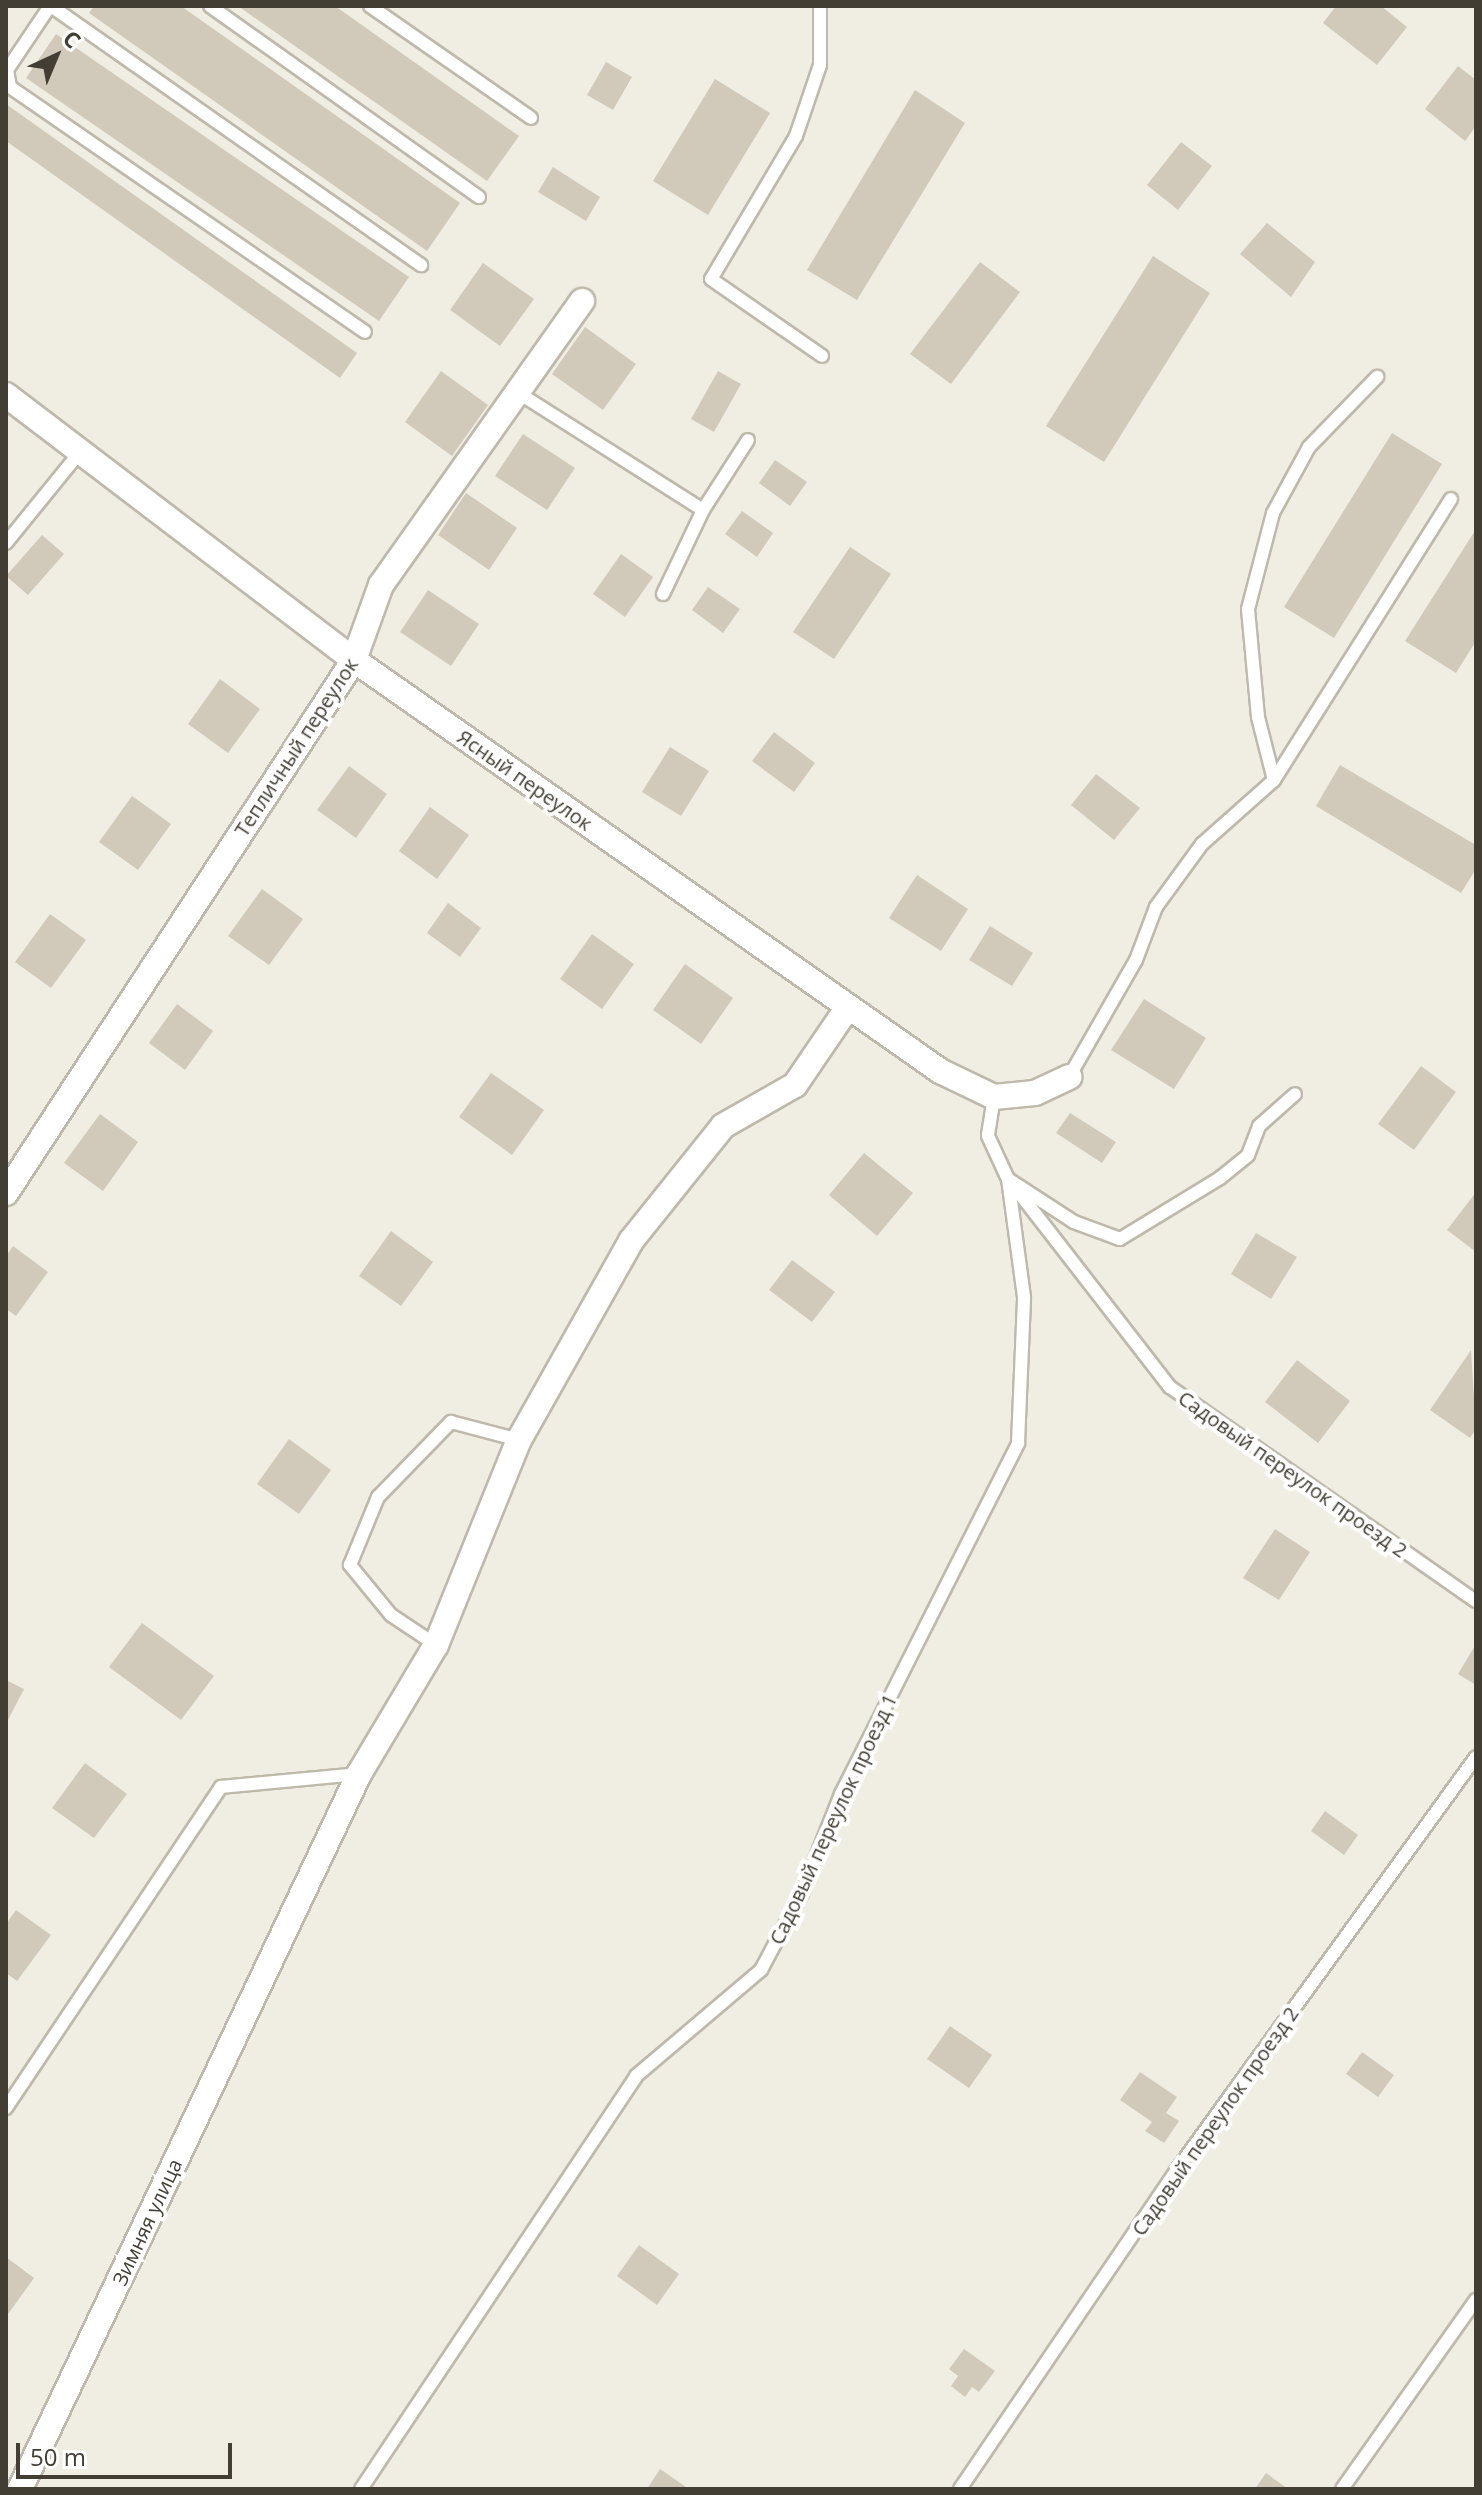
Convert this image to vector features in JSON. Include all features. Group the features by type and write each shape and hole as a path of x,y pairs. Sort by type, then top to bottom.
{"street":[{"name":"Тепличный переулок","path":"6,1193 354,660 381,585 582,301"},
{"name":"Ясный переулок","path":"6,395 354,660 940,1071 994,1097"},
{"name":"Зимняя улица","path":"20,2489 359,1774 436,1645 519,1440 631,1241 723,1126 795,1085 848,1007"},
{"path":"994,1097 1035,1093 1069,1077"}],"lane":[{"path":"365,332 10,87 7,70 51,6 421,265"},
{"path":"210,6 479,197"},
{"path":"370,6 531,118"},
{"path":"820,6 820,65 796,136 711,279 822,356"},
{"path":"1274,780 1258,717 1248,609 1273,513 1309,447 1377,377"},
{"path":"517,392 703,510"},
{"path":"663,594 703,510 748,440"},
{"path":"6,543 80,452"},
{"path":"1069,1077 1136,960 1156,907 1202,844 1274,780 1451,499"},
{"path":"994,1097 988,1136 1008,1179 1074,1222 1120,1239 1220,1178 1248,1155 1259,1126 1295,1094"},
{"name":"Садовый переулок проезд 2","path":"1008,1179 1170,1387 1476,1601"},
{"name":"Садовый переулок проезд 1","path":"361,2489 636,2076 761,1970 802,1893 841,1794 1018,1443 1024,1297 1008,1179"},
{"path":"436,1645 391,1615 350,1565 378,1497 451,1422 519,1440"},
{"name":"Садовый переулок проезд 2","path":"960,2489 1176,2171 1476,1757"},
{"path":"6,2108 221,1787 359,1774"},
{"path":"1342,2489 1476,2300"}],"building":[{"path":"94,6 181,6 460,203 427,251 89,13"},
{"path":"238,6 335,6 519,136 487,181"},
{"path":"1336,6 1381,6 1407,27 1377,65 1323,23"},
{"path":"56,34 409,277 379,321 26,78"},
{"path":"606,62 632,77 613,110 587,95"},
{"path":"1458,66 1476,80 1476,126 1465,141 1425,109"},
{"path":"715,79 770,113 708,215 653,181"},
{"path":"915,90 965,123 857,300 807,270"},
{"path":"6,104 357,353 340,378 6,141"},
{"path":"1181,142 1212,166 1178,210 1147,185"},
{"path":"553,167 600,197 586,221 538,192"},
{"path":"1267,223 1315,262 1291,297 1240,254"},
{"path":"1153,256 1210,293 1104,462 1046,426"},
{"path":"980,262 1020,292 951,384 910,354"},
{"path":"483,263 534,299 500,346 450,310"},
{"path":"585,327 636,364 603,410 552,374"},
{"path":"441,371 488,405 452,456 405,422"},
{"path":"718,371 741,384 714,432 691,419"},
{"path":"1392,433 1442,464 1334,638 1284,607"},
{"path":"523,434 575,468 547,510 495,476"},
{"path":"775,460 807,482 790,506 759,483"},
{"path":"466,493 517,528 489,570 438,535"},
{"path":"742,511 773,533 757,557 725,534"},
{"path":"1476,529 1476,641 1456,673 1405,641"},
{"path":"42,535 64,554 28,595 6,576"},
{"path":"850,547 891,574 834,659 793,632"},
{"path":"621,554 653,577 625,617 593,594"},
{"path":"708,587 740,609 723,633 692,610"},
{"path":"428,590 479,624 451,666 400,632"},
{"path":"220,679 260,709 228,753 188,724"},
{"path":"774,732 815,763 794,792 752,761"},
{"path":"670,747 709,771 681,816 642,792"},
{"path":"1340,765 1476,845 1476,869 1461,893 1316,806"},
{"path":"349,766 387,794 356,838 317,810"},
{"path":"1096,774 1140,808 1114,840 1071,805"},
{"path":"132,796 171,824 138,870 99,842"},
{"path":"430,807 469,835 437,879 399,851"},
{"path":"917,875 968,909 941,951 889,918"},
{"path":"262,889 303,919 269,965 228,936"},
{"path":"448,903 481,928 460,957 427,933"},
{"path":"50,914 86,940 51,988 15,962"},
{"path":"990,926 1033,953 1012,986 969,960"},
{"path":"592,934 634,964 602,1009 560,979"},
{"path":"685,964 733,998 701,1044 653,1010"},
{"path":"1144,999 1206,1038 1174,1089 1111,1050"},
{"path":"177,1004 213,1031 185,1070 149,1043"},
{"path":"1421,1066 1456,1092 1414,1150 1378,1124"},
{"path":"491,1073 544,1110 512,1155 459,1117"},
{"path":"1070,1113 1116,1142 1102,1163 1056,1133"},
{"path":"100,1114 138,1142 103,1191 64,1163"},
{"path":"864,1153 913,1193 877,1236 829,1195"},
{"path":"1476,1192 1476,1252 1447,1230"},
{"path":"391,1231 433,1262 401,1306 359,1276"},
{"path":"1256,1233 1297,1257 1271,1299 1231,1274"},
{"path":"13,1246 48,1272 16,1316 6,1309 6,1256"},
{"path":"792,1260 835,1292 812,1322 769,1290"},
{"path":"1471,1350 1476,1429 1470,1438 1430,1410"},
{"path":"1297,1360 1350,1401 1318,1443 1265,1402"},
{"path":"289,1439 331,1470 299,1514 257,1484"},
{"path":"1275,1529 1310,1552 1279,1600 1243,1578"},
{"path":"142,1623 214,1676 181,1720 109,1667"},
{"path":"1476,1644 1476,1685 1458,1674"},
{"path":"6,1680 24,1689 8,1720 6,1719"},
{"path":"85,1763 127,1794 94,1838 52,1808"},
{"path":"1325,1811 1358,1835 1344,1855 1311,1831"},
{"path":"16,1910 51,1935 17,1981 6,1973 6,1924"},
{"path":"950,2026 992,2055 969,2088 927,2059"},
{"path":"1362,2052 1394,2075 1378,2097 1346,2074"},
{"path":"1140,2072 1177,2097 1166,2113 1179,2121 1164,2143 1145,2131 1152,2122 1120,2100"},
{"path":"639,2245 679,2274 657,2305 617,2276"},
{"path":"6,2257 34,2278 6,2317"},
{"path":"964,2349 995,2371 979,2392 972,2387 965,2397 951,2386 958,2376 949,2369"},
{"path":"660,2469 689,2489 647,2489"},
{"path":"1266,2473 1288,2489 1255,2489"}]}
